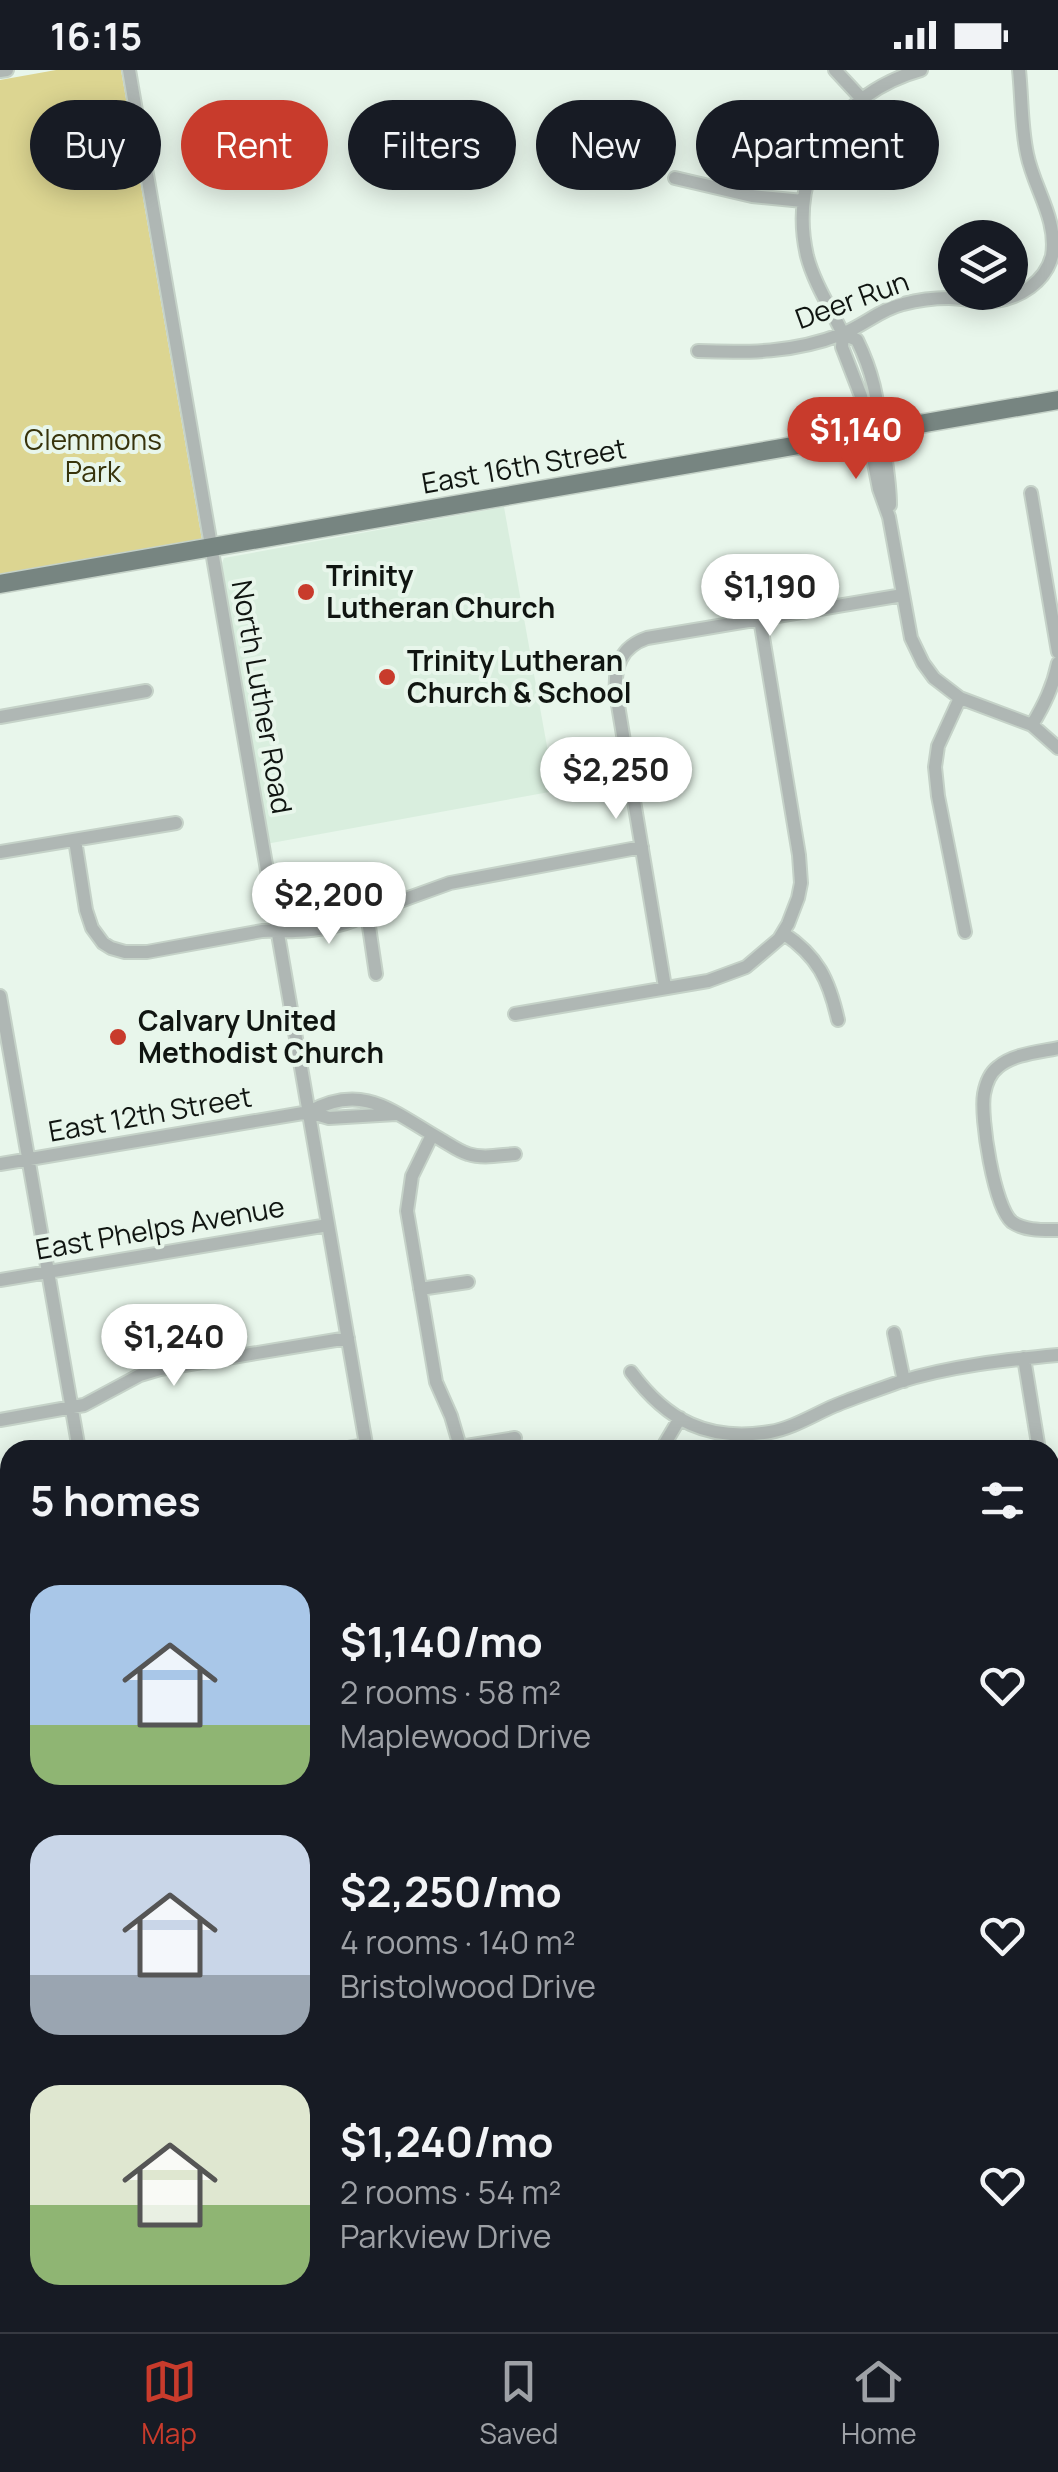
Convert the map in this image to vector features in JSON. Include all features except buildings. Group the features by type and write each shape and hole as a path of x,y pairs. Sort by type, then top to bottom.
{"main road":[{"name":"East 16th Street","path":"0,584 1058,400"}],"street":[{"name":"North Luther Road","path":"129,70 366,1440"},
{"path":"834,70 861,98"},
{"path":"922,70 880,85 861,98 836,122 819,149 804,201 808,258 843,334 857,340 872,374 881,415 876,433 890,487 889,518 911,638 923,662 934,678 960,698 1032,725 1058,748"},
{"name":"Deer Run","path":"698,351 777,351 843,334 897,306 949,298 992,302 1012,298 1030,288 1047,268 1054,233 1050,212 1028,160 1019,70"},
{"path":"676,178 752,196 804,201"},
{"path":"1031,492 1058,652"},
{"path":"665,987 616,693 615,677 627,648 647,638 903,595"},
{"path":"515,1014 708,981 746,967 783,933 798,898 799,856 760,619"},
{"path":"1032,725 1046,703 1058,664"},
{"path":"0,717 146,691"},
{"path":"960,698 938,746 935,767 965,932"},
{"path":"0,852 176,822"},
{"path":"75,840 92,928 103,943 119,951 147,952 277,929 290,921 354,910 367,913 450,883 642,846"},
{"path":"367,913 376,974"},
{"path":"783,933 804,949 824,975 838,1020"},
{"path":"0,996 77,1440"},
{"path":"1058,1048 999,1066 984,1089 983,1102 987,1144 1002,1210 1010,1220 1037,1230 1058,1230"},
{"name":"East 12th Street","path":"0,1164 309,1112 329,1118 396,1114 464,1154 515,1154"},
{"path":"432,1135 412,1176 408,1211 436,1382 458,1440"},
{"name":"East Phelps Avenue","path":"0,1280 328,1225"},
{"path":"420,1289 468,1282"},
{"path":"894,1333 904,1381"},
{"path":"0,1420 72,1408 102,1398 140,1375 160,1369 348,1338"},
{"path":"630,1372 655,1402 680,1418 717,1432 744,1434 772,1432 904,1381 960,1368 1058,1355"},
{"path":"1024,1358 1037,1440"},
{"path":"666,1440 680,1418"},
{"path":"504,1440 514,1438"}],"shaded area":[{"name":"Trinity Lutheran Church & School","path":"504,507 555,791 266,844 224,558"}],"green space":[{"name":"Clemmons Park","path":"56,70 121,70 126,100 30,100 30,190 142,190 202,540 0,575 0,80"}],"place":[{"name":"Trinity Lutheran Church","path":"306,592"},
{"name":"Trinity Lutheran Church & School","path":"387,677"},
{"name":"Calvary United Methodist Church","path":"118,1037"}]}
